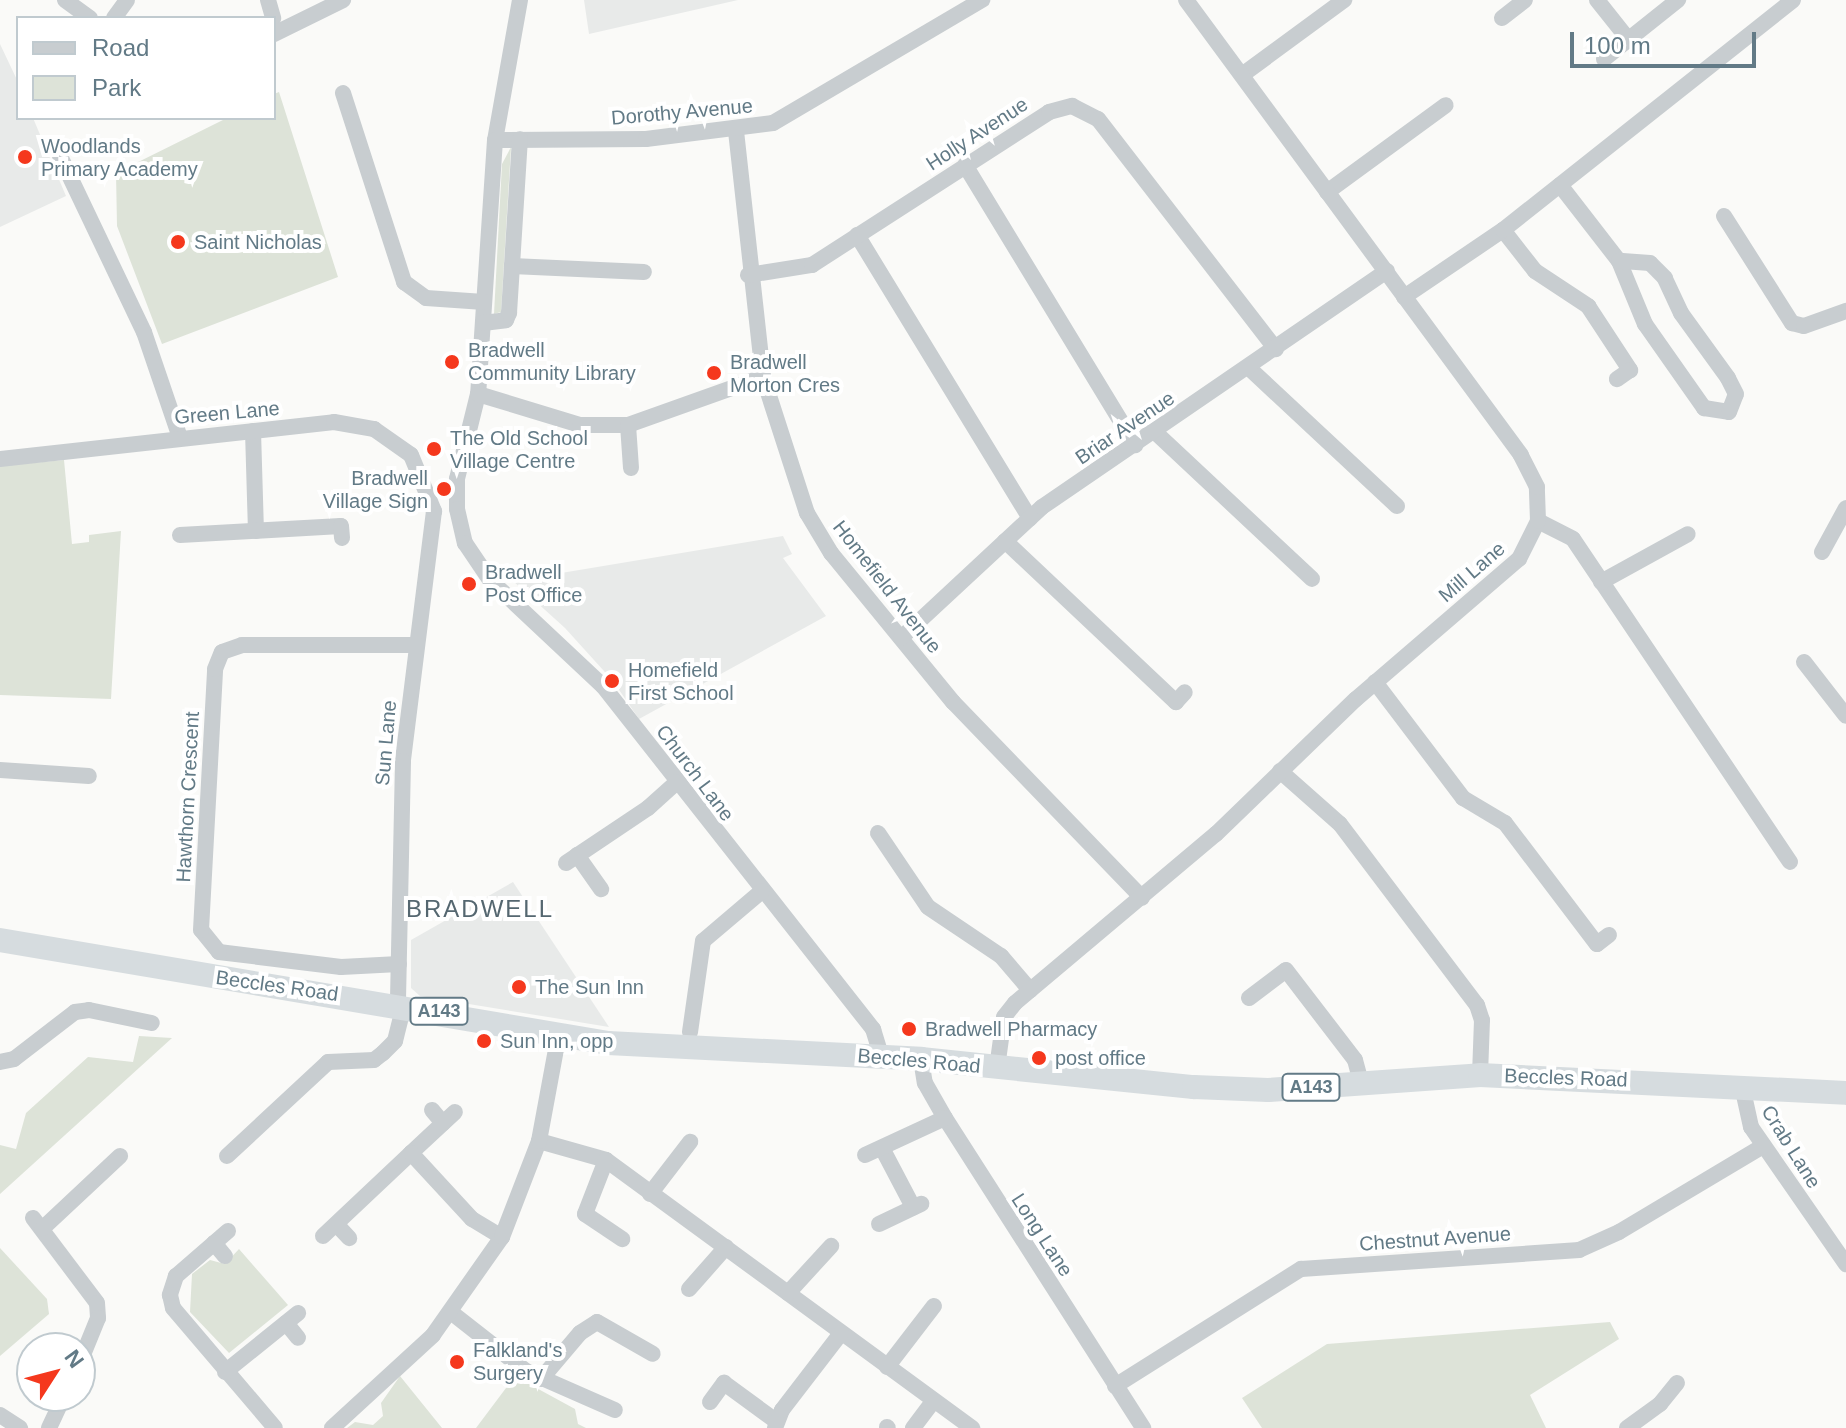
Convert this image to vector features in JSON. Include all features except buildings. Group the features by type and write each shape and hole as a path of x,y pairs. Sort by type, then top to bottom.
{"highway":[{"name":"Beccles Road","path":"0,940 660,1047 881,1056 1194,1087 1268,1090 1480,1075 1846,1093"}],"street":[{"path":"65,0 87,16"},
{"path":"276,26 343,0"},
{"path":"431,528 460,529 457,479 478,394 495,140 520,0"},
{"name":"Dorothy Avenue","path":"495,140 646,139 736,131 786,119 982,0"},
{"path":"1186,0 1531,472 1538,521 1569,536 1790,862"},
{"path":"1242,75 1344,0"},
{"path":"1504,17 1525,0"},
{"path":"1597,0 1628,39"},
{"path":"1604,59 1678,0"},
{"path":"1404,297 1503,230 1773,7 1793,0"},
{"path":"343,93 404,282 426,298 484,302"},
{"path":"1327,192 1446,104"},
{"name":"Holly Avenue","path":"748,275 812,265 1055,109 1072,106 1089,112 1276,349"},
{"name":"Homefield Avenue","path":"736,131 748,275 763,377 797,490 814,525 953,702 1142,898"},
{"path":"483,323 506,320 520,139"},
{"path":"60,156 144,332 180,438"},
{"path":"965,165 1135,445"},
{"path":"1560,185 1619,261 1645,324 1704,408 1729,412 1736,394 1681,313 1658,269 1650,263 1619,261"},
{"path":"1724,216 1792,323 1804,326 1846,311"},
{"path":"1503,230 1535,271 1588,306 1630,370 1617,379"},
{"path":"857,235 1030,518"},
{"path":"512,266 644,272"},
{"name":"Briar Avenue","path":"901,638 1030,518 1250,369 1387,271"},
{"path":"1250,369 1397,506"},
{"path":"478,394 580,425 628,425 763,377"},
{"name":"Green Lane","path":"0,459 334,422 374,429 411,455 428,489"},
{"path":"628,425 631,468"},
{"path":"253,431 256,531"},
{"path":"1155,432 1312,579"},
{"name":"Sun Lane","path":"227,1156 328,1062 374,1060 395,1041 401,1004 400,811 431,528 428,489"},
{"path":"1822,552 1846,508"},
{"name":"Mill Lane","path":"997,1068 1004,1017 1030,990 1142,898 1375,682 1519,559 1538,521"},
{"path":"180,534 341,526"},
{"name":"Church Lane","path":"460,529 477,566 603,686 676,783 873,1029 881,1056"},
{"path":"1601,582 1689,534"},
{"path":"1005,541 1176,702"},
{"name":"Hawthorn Crescent","path":"399,964 341,967 219,952 201,930 215,669 222,652 242,645 416,645"},
{"path":"1812,666 1846,716"},
{"path":"1375,682 1463,798 1505,823 1598,944"},
{"path":"0,770 89,776"},
{"path":"1280,771 1340,824 1477,1005 1482,1020 1480,1075"},
{"path":"601,889 571,859 676,783"},
{"path":"878,833 928,907 1001,956 1030,990"},
{"path":"690,1032 703,941 762,891"},
{"path":"1249,998 1286,970 1355,1060 1361,1083"},
{"path":"0,1062 14,1059 75,1012 132,1028 152,1023"},
{"path":"332,1428 364,1408 452,1313 502,1237 539,1141 559,1033"},
{"name":"Long Lane","path":"921,1059 925,1083 945,1118 1143,1428"},
{"name":"Crab Lane","path":"1742,1086 1745,1115 1763,1146 1846,1264"},
{"path":"323,1236 411,1153 443,1115"},
{"path":"865,1155 945,1118"},
{"path":"539,1141 606,1160 972,1428"},
{"path":"650,1194 690,1142"},
{"name":"Chestnut Avenue","path":"1115,1386 1301,1269 1579,1250 1619,1232 1763,1146"},
{"path":"879,1224 918,1205 882,1148"},
{"path":"411,1153 472,1219 502,1237"},
{"path":"606,1160 585,1214 622,1239"},
{"path":"92,1332 98,1318 97,1303 38,1223 116,1166"},
{"path":"337,1225 349,1238"},
{"path":"228,1231 219,1249 176,1276 170,1295 173,1308 275,1428"},
{"path":"788,1293 831,1246"},
{"path":"689,1289 726,1247"},
{"path":"452,1313 507,1359 541,1379 615,1410"},
{"path":"887,1367 932,1317"},
{"path":"225,1372 292,1318 298,1338"},
{"path":"541,1379 580,1333 597,1322 653,1354"},
{"path":"710,1402 724,1383 776,1425 841,1333"},
{"path":"1627,1428 1660,1404 1677,1383"},
{"path":"913,1428 933,1401"},
{"path":"0,1415 20,1428"}],"shaded area":[{"path":"584,0 738,0 589,34"},
{"name":"Woodlands Primary Academy","path":"0,44 16,78 16,120 34,120 66,196 0,227"},
{"path":"783,536 792,554 783,558 826,616 639,719 613,681 565,628 513,581"},
{"path":"513,882 609,1027 420,996 411,988 411,940"}],"green space":[{"path":"279,92 338,277 162,344 117,226 116,173 223,120 276,120 276,93"},
{"path":"511,147 501,312 494,314 502,164"},
{"path":"64,460 72,544 89,542 89,535 121,531 111,699 0,695 0,466"},
{"path":"139,1036 172,1038 0,1194 0,1145 16,1149 26,1113 88,1057 133,1062"},
{"path":"0,1248 47,1299 49,1314 28,1332 16,1332 16,1342 0,1356"},
{"path":"239,1249 288,1305 229,1353 190,1312 192,1274 210,1260 225,1264"},
{"path":"1610,1322 1619,1339 1530,1395 1546,1428 1262,1428 1242,1398 1327,1344"},
{"path":"507,1372 575,1409 578,1424 586,1428 476,1428 509,1384 502,1379"},
{"path":"400,1376 442,1428 347,1428 355,1422 373,1425 383,1416 381,1403"}],"place":[{"name":"Woodlands Primary Academy","path":"25,157"},
{"name":"Saint Nicholas","path":"178,242"},
{"name":"Bradwell Community Library","path":"452,362"},
{"name":"Bradwell Morton Cres","path":"714,373"},
{"name":"The Old School Village Centre","path":"434,449"},
{"name":"Bradwell Village Sign","path":"444,489"},
{"name":"Bradwell Post Office","path":"469,584"},
{"name":"Homefield First School","path":"612,681"},
{"name":"The Sun Inn","path":"519,987"},
{"name":"Bradwell Pharmacy","path":"909,1029"},
{"name":"Sun Inn, opp","path":"484,1041"},
{"name":"post office","path":"1039,1058"},
{"name":"Falkland's Surgery","path":"457,1362"}],"district":[{"name":"BRADWELL","path":"480,909"}]}
